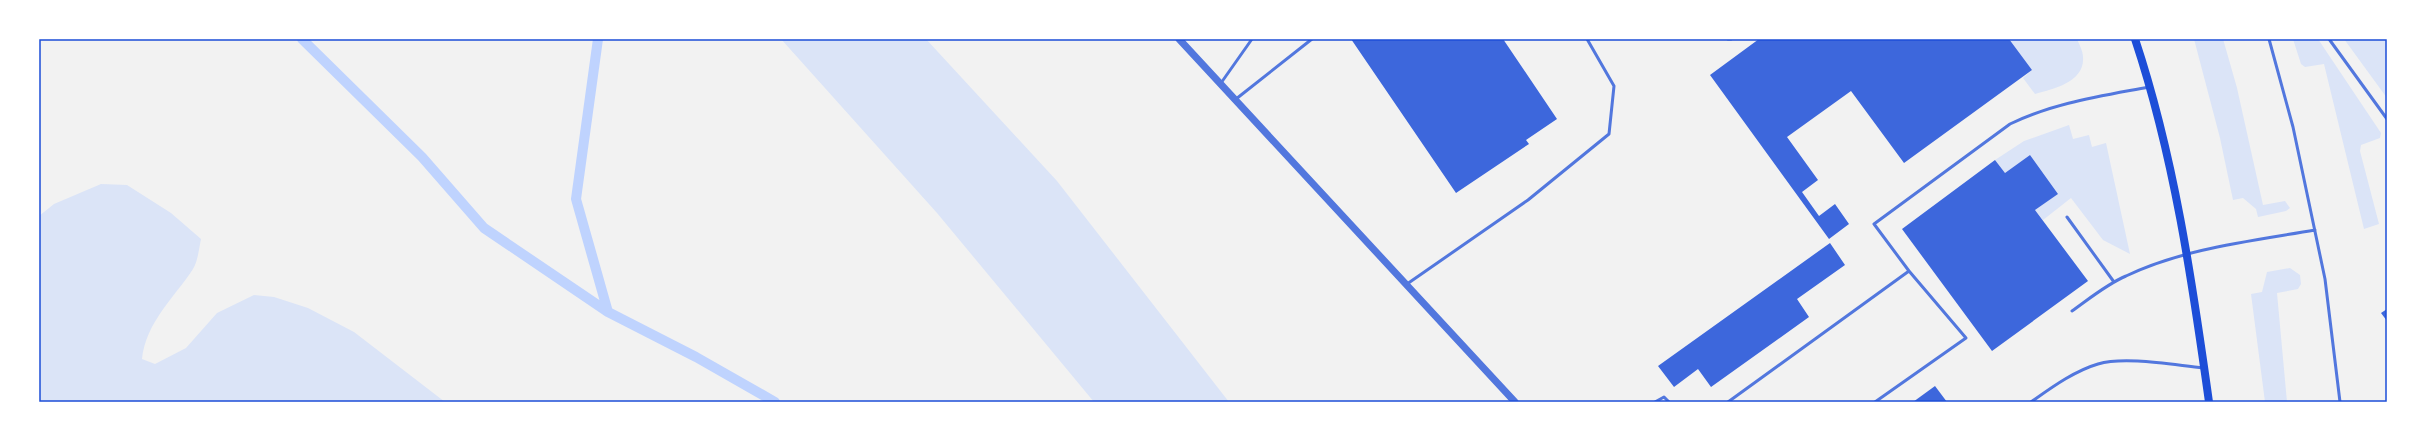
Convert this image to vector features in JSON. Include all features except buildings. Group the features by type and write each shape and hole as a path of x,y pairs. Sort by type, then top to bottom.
{"main road":[{"path":"2135,39 2151,87 2188,254 2209,402"}],"street":[{"path":"1179,39 1515,402"}],"lane":[{"path":"1220,84 1252,39"},
{"path":"1236,99 1312,39"},
{"path":"1406,284 1528,200 1609,134 1614,86 1587,39"},
{"path":"2269,39 2293,127 2325,279 2340,402"},
{"path":"2330,39 2387,119"},
{"path":"1875,402 1966,338 1909,271 1874,224 2010,124 2026,116 2084,100 2151,87"},
{"path":"2067,217 2114,282"},
{"path":"2072,311 2125,276 2188,254 2315,230"},
{"path":"1728,402 1909,271"},
{"path":"2031,402 2055,385 2097,364 2115,361 2204,368"},
{"path":"1655,402 1664,397 1669,402"}],"shaded area":[{"path":"781,39 926,39 1057,181 1229,402 1094,402 937,213"},
{"path":"2009,39 2077,39 2083,55 2082,66 2079,73 2066,83 2059,87 2035,94 2023,78 2032,70"},
{"path":"2194,39 2223,39 2237,88 2263,205 2285,201 2290,208 2286,211 2258,217 2256,209 2243,198 2233,200 2220,138"},
{"path":"2293,39 2318,39 2381,133 2380,138 2361,145 2360,151 2379,224 2364,229 2324,64 2305,67 2301,64"},
{"path":"2344,39 2387,39 2387,98"},
{"path":"2069,125 2073,139 2089,135 2092,147 2106,143 2130,254 2103,240 2071,198 2043,220 2035,210 2058,194 2030,155 2005,173 1995,160 2024,141"},
{"path":"101,184 127,185 171,213 201,239 195,266 155,322 149,333 142,359 155,364 186,348 217,313 254,295 274,297 308,308 354,332 445,402 39,402 39,216 54,204"},
{"path":"2290,268 2300,275 2301,284 2298,289 2277,293 2287,402 2265,402 2251,294 2262,292 2267,272"}],"waterway":[{"path":"302,39 422,157 484,228 608,312 696,357 775,402"},
{"path":"598,39 576,199 608,312"}]}
